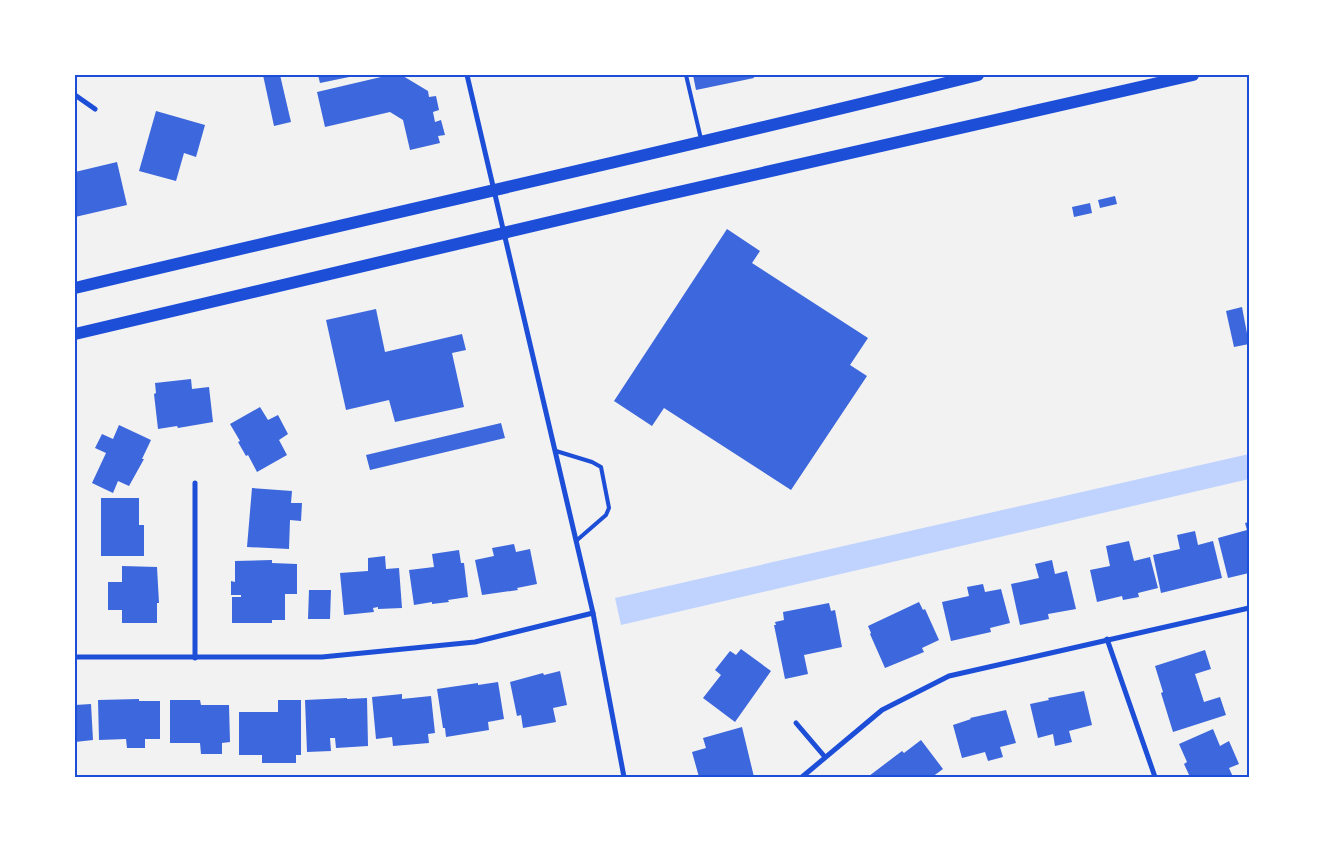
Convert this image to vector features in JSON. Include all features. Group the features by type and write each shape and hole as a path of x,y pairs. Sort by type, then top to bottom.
{"main road":[{"path":"75,288 326,228 702,142 978,75"},
{"path":"75,334 504,232 1194,75"}],"street":[{"path":"467,75 593,614 624,777"},
{"path":"75,95 95,109"},
{"path":"194,658 195,483"},
{"path":"802,777 882,710 949,676 1249,608"},
{"path":"75,657 322,657 475,642 593,614"},
{"path":"1107,639 1155,777"},
{"path":"796,722 825,757"}],"lane":[{"path":"686,75 702,142"},
{"path":"556,451 592,462 601,467 609,508 606,516 576,541"}],"water":[{"path":"1249,454 1249,479 621,625 615,598"}],"building":[{"path":"263,75 280,75 291,122 274,126"},
{"path":"318,75 354,75 354,76 320,83"},
{"path":"381,75 403,76 428,91 429,97 436,96 439,110 433,112 435,122 441,120 445,135 438,136 440,143 410,150 403,120 390,112 325,127 317,92 381,77"},
{"path":"693,75 753,75 754,78 696,90"},
{"path":"156,111 205,125 196,157 184,153 176,181 139,171"},
{"path":"117,162 127,205 75,217 75,172"},
{"path":"1115,196 1117,204 1100,208 1098,200"},
{"path":"1090,203 1092,213 1074,217 1072,207"},
{"path":"727,229 760,251 752,263 868,338 850,365 867,376 791,490 664,408 652,426 614,401"},
{"path":"1242,307 1249,344 1234,347 1226,311"},
{"path":"376,309 385,352 462,334 466,350 452,353 464,407 395,422 389,400 346,410 326,320"},
{"path":"191,379 192,389 209,387 213,422 178,428 177,426 158,429 154,394 156,393 155,383"},
{"path":"260,407 268,420 278,415 288,434 279,440 287,455 257,472 238,442 240,441 230,424"},
{"path":"501,423 505,438 370,470 366,455"},
{"path":"119,425 151,440 142,459 144,459 129,486 118,481 113,493 92,483 106,453 95,448 102,434 113,439"},
{"path":"252,488 292,491 291,503 302,503 301,521 290,520 289,549 247,547"},
{"path":"101,498 139,498 139,525 144,525 144,556 101,556"},
{"path":"1249,522 1249,573 1228,578 1218,538 1247,530 1245,523"},
{"path":"1195,531 1198,545 1213,541 1222,578 1161,593 1153,555 1180,549 1177,535"},
{"path":"1129,541 1134,561 1150,557 1158,588 1138,593 1139,597 1123,600 1122,596 1097,602 1090,570 1110,566 1106,546"},
{"path":"514,544 516,552 530,549 537,584 517,588 518,590 482,595 475,560 494,556 492,548"},
{"path":"459,550 461,563 464,563 468,597 448,600 449,602 414,605 409,570 434,567 432,554"},
{"path":"385,556 386,569 399,568 402,608 378,609 378,607 373,608 374,612 344,615 340,573 368,571 368,558"},
{"path":"272,560 272,563 297,564 297,594 285,594 285,620 272,620 272,623 232,623 232,597 241,597 241,595 231,595 231,581 235,582 235,561"},
{"path":"1052,560 1055,574 1067,571 1076,609 1048,614 1049,619 1020,625 1011,584 1039,578 1035,564"},
{"path":"122,566 157,567 159,603 157,603 157,623 122,623 122,610 108,610 108,582 122,582"},
{"path":"983,584 985,592 1001,589 1010,623 990,628 991,632 951,641 942,602 969,596 967,587"},
{"path":"309,590 331,590 330,619 308,619"},
{"path":"919,602 923,610 925,609 939,640 922,648 924,652 885,668 868,626"},
{"path":"829,603 831,611 835,610 842,647 804,655 808,674 785,679 774,625 776,625 775,622 784,620 783,612"},
{"path":"741,649 771,671 735,722 703,698 721,675 715,670 730,651 736,655"},
{"path":"1205,650 1211,669 1195,674 1204,702 1220,697 1226,715 1173,732 1155,666"},
{"path":"560,671 567,705 553,708 556,722 523,728 521,715 517,716 510,682 543,673 544,675"},
{"path":"498,682 504,719 488,722 489,730 446,737 437,689"},
{"path":"1084,691 1092,725 1069,731 1072,742 1055,746 1053,734 1038,738 1030,704 1049,700 1048,698"},
{"path":"402,694 402,699 431,696 435,733 428,734 429,743 393,746 392,737 376,739 372,697"},
{"path":"367,698 368,746 336,748 335,738 330,738 331,751 307,752 305,700"},
{"path":"139,699 139,701 160,701 160,739 145,739 145,748 127,748 126,739 99,740 98,700"},
{"path":"170,700 200,700 201,705 229,705 230,742 222,743 222,754 201,754 200,743 170,743"},
{"path":"278,700 301,700 301,755 296,755 296,763 262,763 262,755 239,755 239,712 278,712"},
{"path":"91,704 93,740 75,742 75,705"},
{"path":"1006,710 1016,743 1000,747 1003,757 988,761 985,752 962,758 953,725 970,718"},
{"path":"742,727 754,777 699,777 692,752 706,748 703,738"},
{"path":"1213,729 1220,746 1229,741 1239,764 1229,768 1233,777 1190,777 1184,764 1187,762 1179,744"},
{"path":"921,740 943,769 932,777 869,776 902,751 904,753"}]}
